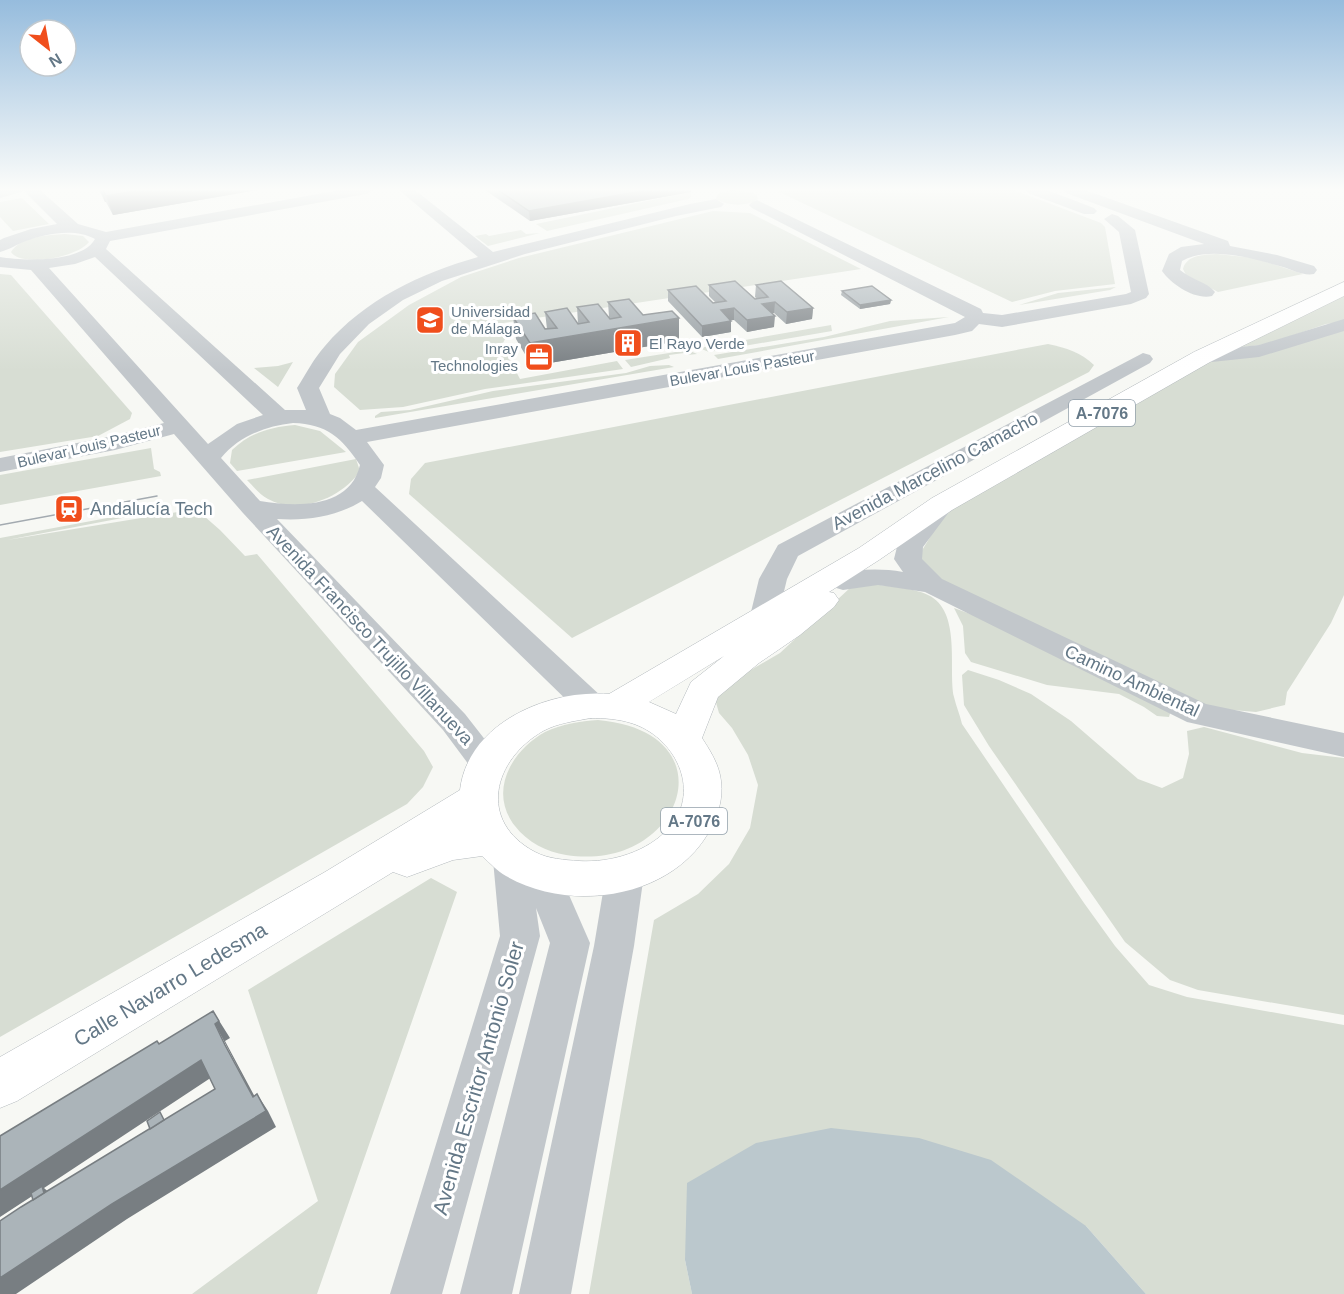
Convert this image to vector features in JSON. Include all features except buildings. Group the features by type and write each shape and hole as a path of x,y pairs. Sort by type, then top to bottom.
{"main road":[{"name":"Avenida Marcelino Camacho","path":"604,706 869,554 942,504 1202,357 1344,288"},
{"name":"Avenida Marcelino Camacho","path":"684,738 703,691 747,655 789,628 843,581 869,554"},
{"name":"A-7076","path":"482,782 504,740 530,722 559,710 604,706 642,712 665,723 684,738 699,760 704,786 699,813 684,838 658,859 625,874 583,880 515,857"},
{"path":"482,782 481,820 515,857"},
{"name":"Calle Navarro Ledesma","path":"0,1084 340,884 482,782"},
{"name":"Calle Navarro Ledesma","path":"340,884 450,844 515,857"}],"street":[{"path":"0,262 36,265 70,260 87,250"},
{"path":"108,250 280,418"},
{"path":"481,250 490,258"},
{"path":"321,420 308,388 319,365 350,329 379,308 421,284 490,258 522,250"},
{"path":"848,250 974,313 975,318"},
{"name":"Bulevar Louis Pasteur","path":"350,438 955,329 965,327 975,318 1002,321 1131,299 1140,294 1132,250"},
{"path":"1174,250 1177,256"},
{"path":"1206,292 1183,282 1171,271 1170,263 1177,256 1185,252 1239,251 1279,260 1308,270"},
{"path":"36,265 207,459 225,440 250,427 280,418 327,421 350,438 372,465 372,474 362,488 338,504 309,512 286,513 252,508"},
{"path":"1202,357 1244,354 1275,347 1344,325"},
{"name":"Avenida Marcelino Camacho","path":"764,616 773,579 787,551 1143,359"},
{"name":"Bulevar Louis Pasteur","path":"0,465 115,443 178,426"},
{"name":"Avenida Francisco Trujillo Villanueva","path":"207,459 454,722 482,782"},
{"path":"362,488 604,706"},
{"name":"Camino Ambiental","path":"942,504 910,547 908,559 917,572 932,585 1198,714 1344,745"},
{"name":"Camino Ambiental","path":"843,581 878,576 932,585"},
{"path":"486,1294 570,943 515,857"},
{"name":"Avenida Escritor Antonio Soler","path":"416,1294 520,936 515,857"},
{"path":"545,1294 614,946 625,874"}],"shaded area":[{"path":"77,250 50,259 38,260 17,257 11,252"},
{"path":"550,250 824,250 861,269 497,324 505,339 502,345 520,379 617,361 623,369 485,389 403,407 360,410 334,387 335,374 358,342 409,305 461,277"},
{"path":"903,250 1109,250 1115,284 1055,291 1012,302"},
{"path":"1217,254 1255,258 1303,274 1218,292 1186,275 1183,269 1188,260 1197,256"},
{"path":"0,274 11,275 132,413 130,419 98,436 0,452"},
{"path":"1116,287 1110,290 1019,305 1058,293"},
{"path":"1344,294 1344,322 1326,324 1268,344 1236,348"},
{"path":"949,317 718,359 714,355 824,337 890,321"},
{"path":"831,325 832,331 709,352 699,348"},
{"path":"1344,329 1344,595 1331,623 1287,692 1285,705 1256,712 1209,708 941,582 918,557 949,506 1201,363"},
{"path":"1048,344 1073,351 1094,365 1089,372 572,638 409,494 411,479 425,463"},
{"path":"688,350 697,354 669,355 670,358 631,367 625,360"},
{"path":"293,362 278,387 254,368 278,366"},
{"path":"669,365 674,367 375,418 381,412 410,410 493,391"},
{"path":"295,425 320,431 346,452 237,471 230,463 232,450 246,439 269,429"},
{"path":"151,448 154,469 160,472 161,476 0,505 0,475"},
{"path":"356,459 360,471 343,489 332,496 306,504 280,504 259,493 247,480"},
{"path":"161,508 164,510 7,540 196,509 245,556 257,554 424,751 433,767 423,787 407,804 0,1037 0,538"},
{"path":"865,583 914,590 928,595 939,603 950,627 954,697 962,724 1084,903 1115,946 1149,985 1187,997 1344,1025 1344,1294 1146,1294 1086,1226 685,1260 692,1294 589,1294 654,920 698,894 729,864 750,828 758,785 748,755 732,728 719,713 715,699 727,684 780,653 851,587"},
{"path":"954,608 987,620 1171,710 1169,717 1157,716 1119,694 1047,685 971,662 965,653 963,626"},
{"path":"968,670 1031,694 1071,721 1138,779 1162,788 1183,778 1189,754 1187,731 1204,727 1302,753 1344,758 1344,1015 1198,990 1170,980 1125,942 989,746 964,705 962,675"},
{"path":"598,720 640,730 666,749 678,773 676,799 663,823 639,843 606,855 566,855 552,851 525,837 507,813 504,786 507,773 522,750 545,732 571,723"},
{"path":"431,878 457,892 317,1294 192,1294 318,1201 248,990"},
{"path":"831,1128 919,1138 991,1160 1086,1226 1146,1294 692,1294 685,1260 687,1183 756,1143"}],"tram line":[{"path":"0,525 157,496"}],"place":[{"name":"Universidad de Málaga","path":"430,320"},
{"name":"El Rayo Verde","path":"628,343"},
{"name":"Inray Technologies","path":"539,357"},
{"name":"Andalucía Tech","path":"69,509"}]}
